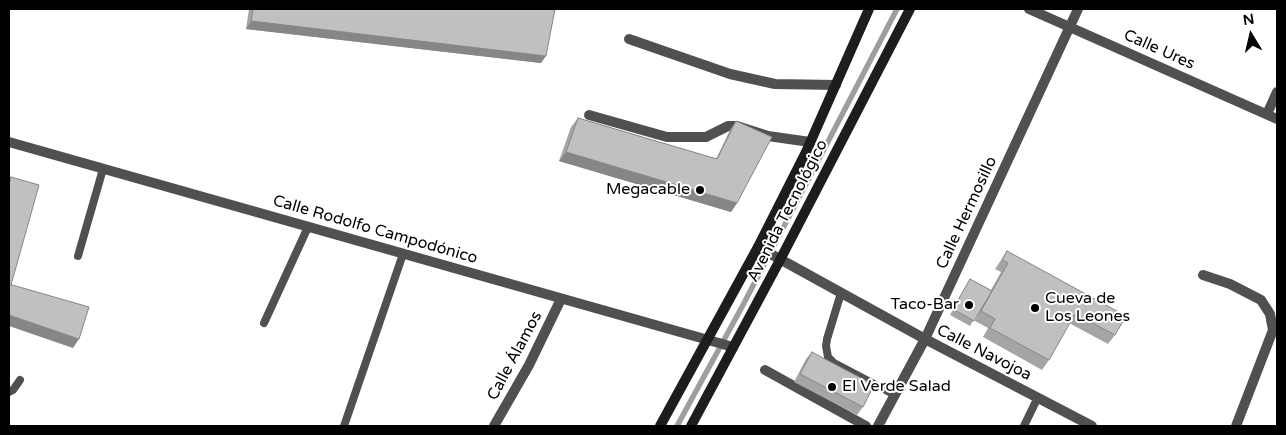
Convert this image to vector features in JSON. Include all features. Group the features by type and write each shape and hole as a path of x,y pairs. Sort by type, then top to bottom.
{"main road":[{"name":"Avenida Tecnológico","path":"660,426 758,247 810,142 869,9"},
{"name":"Avenida Tecnológico","path":"691,426 780,260 910,9"}],"street":[{"name":"Calle Ures","path":"1029,9 1277,119"},
{"name":"Calle Hermosillo","path":"878,426 925,339 1078,9"},
{"path":"629,39 730,74 775,84 836,85"},
{"path":"1267,114 1277,92"},
{"path":"589,115 667,136 706,137 728,126 737,126 768,136 810,142"},
{"name":"Calle Rodolfo Campodónico","path":"9,142 733,347"},
{"name":"Calle Navojoa","path":"758,247 925,339 1092,426"},
{"path":"1203,275 1230,284 1261,300 1270,314 1273,330 1236,426"},
{"name":"Calle Álamos","path":"494,426 528,365 561,299"},
{"path":"765,370 866,426"}],"lane":[{"path":"78,256 103,169"},
{"path":"264,323 308,227"},
{"path":"344,426 403,254"},
{"path":"841,293 827,339 828,357 834,363 895,395"},
{"path":"9,392 13,390 20,380"},
{"path":"1024,426 1038,397"}],"building":[{"path":"253,9 555,9 546,56 251,21"},
{"name":"Megacable","path":"578,118 717,159 736,121 772,137 737,203 566,152"},
{"path":"11,177 39,185 11,285 9,284 9,185"},
{"name":"Cueva de Los Leones","path":"1007,251 1126,316 1115,335 1075,314 1049,360 990,328 995,319 981,311 1008,263 1002,260"},
{"name":"Taco-Bar","path":"970,279 992,291 974,321 953,309"},
{"path":"9,284 89,307 79,339 9,315"},
{"name":"El Verde Salad","path":"812,352 874,385 863,407 800,374"}],"waterway":[{"path":"677,426 743,305 897,9"}],"place":[{"name":"Megacable","path":"700,190"},
{"name":"Taco-Bar","path":"969,305"},
{"name":"Cueva de Los Leones","path":"1035,308"},
{"name":"El Verde Salad","path":"832,387"}]}
